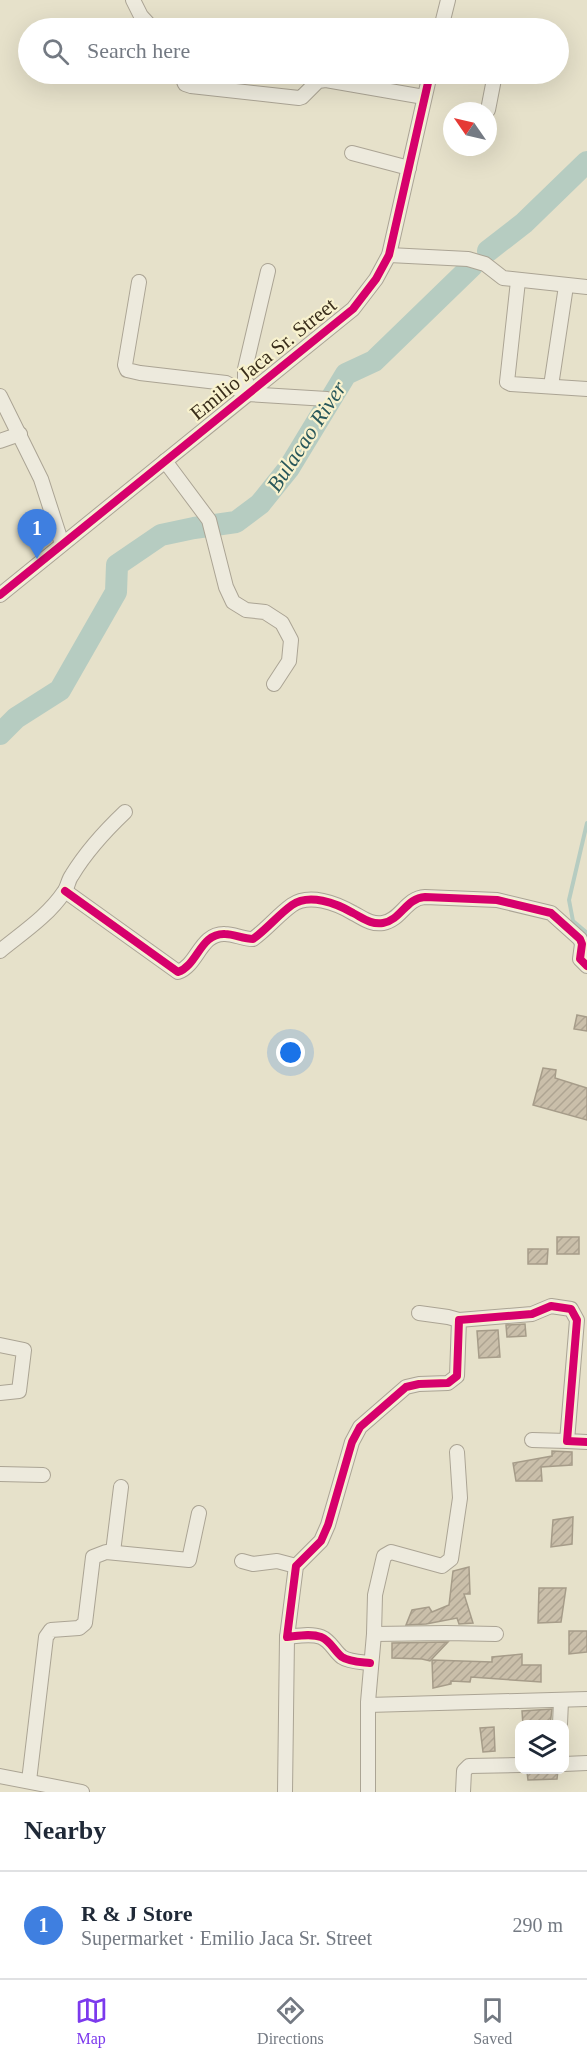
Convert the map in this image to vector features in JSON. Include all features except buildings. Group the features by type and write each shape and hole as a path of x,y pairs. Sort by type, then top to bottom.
{"street":[{"path":"134,0 143,18"},
{"path":"444,18 448,0"},
{"path":"185,84 299,98 315,84"},
{"path":"349,84 424,97"},
{"name":"Emilio Jaca Sr. Street","path":"0,595 353,309 376,279 389,255 427,84"},
{"path":"490,102 493,84"},
{"path":"352,153 409,168"},
{"path":"389,255 468,259 485,264 503,278 587,287"},
{"path":"248,393 245,369 268,271"},
{"path":"518,281 507,382 587,389"},
{"path":"139,282 125,365 127,370 226,383 248,393 327,399"},
{"path":"552,386 566,286"},
{"path":"0,396 41,479 62,544"},
{"path":"0,441 20,434"},
{"path":"165,461 209,520 226,586 233,602 246,610 265,612 282,623 291,640 289,661 274,684"},
{"path":"0,951 37,922 65,891 70,877 85,857 106,830 125,812"},
{"path":"65,891 178,972 185,969 202,945 213,936 225,934 253,939 293,904 306,900 328,901 370,922 384,923 395,917 417,897 497,900 551,913 580,939 582,944 580,959 587,966"},
{"path":"419,1313 459,1320 532,1314 551,1306 571,1309 577,1320 567,1441"},
{"path":"285,1792 287,1636 296,1566 321,1541 328,1525 352,1442 360,1427 406,1387 448,1383 458,1376 459,1320"},
{"path":"0,1345 24,1350 19,1391 0,1393"},
{"path":"532,1440 587,1442"},
{"path":"368,1792 370,1663 374,1634 375,1596 384,1556 392,1552 442,1566 451,1560 460,1498 457,1452"},
{"path":"0,1474 43,1475"},
{"path":"113,1552 121,1487"},
{"path":"29,1781 46,1637 51,1630 79,1628 85,1624 92,1560 97,1554 113,1552 189,1560 199,1513"},
{"path":"242,1561 253,1564 277,1561 296,1566"},
{"path":"374,1634 496,1634"},
{"path":"287,1636 320,1637 332,1644 341,1657 370,1663"},
{"path":"368,1705 587,1699"},
{"path":"560,1720 561,1701"},
{"path":"569,1764 587,1763"},
{"path":"463,1792 464,1771 469,1766 515,1765"},
{"path":"0,1776 82,1792"}],"waterway":[{"name":"Bulacao River","path":"488,251 524,223 587,162"},
{"name":"Bulacao River","path":"0,734 16,718 60,690 116,592 117,565 161,535 236,522 260,504 289,468 346,374 374,361 472,266"},
{"path":"587,823 569,900 573,921 587,933"}],"cycle path":[{"path":"0,595 353,309 376,279 389,255 428,84"},
{"path":"65,891 178,972 190,963 210,939 225,934 253,939 299,901 314,900 331,903 367,921 383,923 394,918 413,901 425,897 497,900 551,913 580,939 582,944 580,959 587,966"},
{"path":"370,1663 345,1659 321,1637 308,1635 287,1637 296,1566 321,1541 328,1525 352,1442 360,1427 406,1387 448,1383 457,1376 459,1320 532,1314 551,1306 571,1309 577,1320 567,1441 587,1442"}],"place":[{"name":"R & J Store","path":"37,559"}]}
